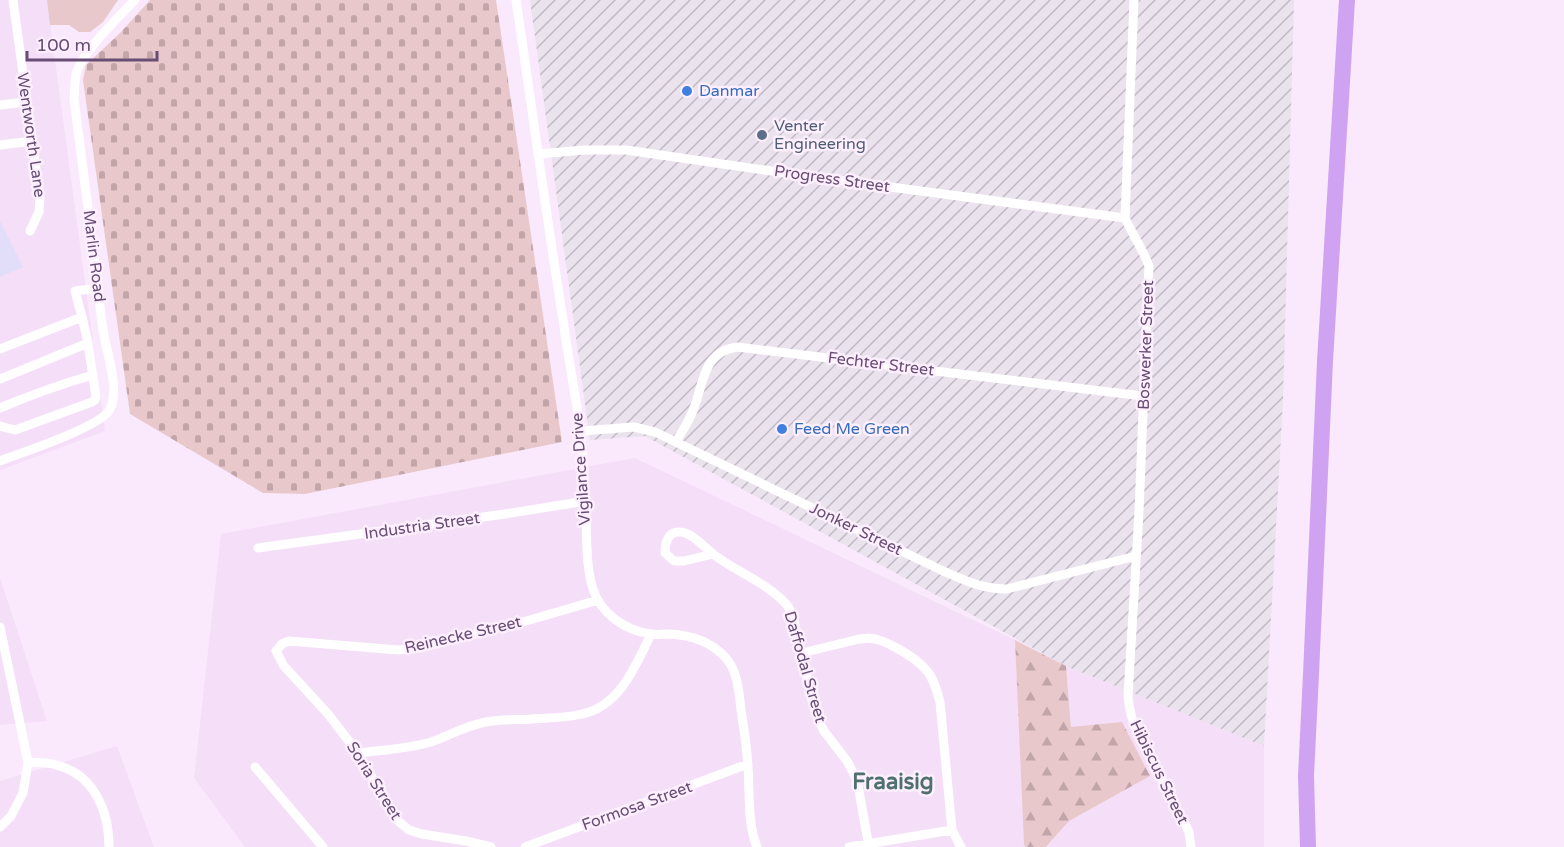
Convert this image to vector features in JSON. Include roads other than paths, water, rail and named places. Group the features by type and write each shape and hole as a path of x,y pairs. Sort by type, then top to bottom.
{"highway":[{"path":"1308,847 1306,776 1326,349 1347,0"}],"street":[{"name":"Wentworth Lane","path":"13,0 40,207 30,231"},
{"name":"Marlin Road","path":"0,460 98,421 112,405 114,394 104,335 74,99 75,77 92,47 135,0"},
{"name":"Vigilance Drive","path":"516,0 562,319 581,430 589,572 598,600 605,611 615,619 629,627 651,634 689,636 703,641 726,658 734,671 748,764 755,846"},
{"name":"Boswerker Street","path":"1128,696 1140,503 1149,266 1125,218 1134,0"},
{"path":"0,105 26,102"},
{"path":"0,145 32,141"},
{"name":"Progress Street","path":"539,154 584,150 626,150 1125,218"},
{"path":"0,426 15,430 95,400 88,343 75,291 98,288"},
{"path":"0,349 82,318"},
{"path":"0,379 88,343"},
{"name":"Fechter Street","path":"676,442 694,410 706,368 717,353 737,346 1143,396"},
{"path":"0,408 46,389 93,375"},
{"name":"Jonker Street","path":"581,430 634,427 656,432 941,570 985,588 1007,589 1136,556"},
{"name":"Industria Street","path":"258,548 585,501"},
{"name":"Daffodal Street","path":"713,554 674,561 665,553 665,544 668,537 674,533 685,533 713,554 763,585 787,605 793,616 818,719 833,744 847,761 857,780 868,846"},
{"name":"Reinecke Street","path":"289,641 399,651 420,648 598,600"},
{"path":"0,627 28,762 23,793 11,816 0,826"},
{"path":"358,753 429,742 486,722 560,718 598,709 623,685 651,634"},
{"path":"802,652 860,639 876,639 904,652 928,672 940,702 952,830 961,847"},
{"name":"Soria Street","path":"289,641 282,644 276,651 284,666 328,714 358,753 397,820 409,830 422,834 491,847"},
{"name":"Hibiscus Street","path":"1128,696 1132,720 1189,832 1191,847"},
{"path":"28,762 56,764 89,784 97,794 102,807 107,824 109,847"},
{"name":"Formosa Street","path":"525,847 748,764"},
{"path":"255,766 323,847"},
{"path":"849,847 868,846 952,830"}],"place":[{"name":"Danmar","path":"687,91"},
{"name":"Venter Engineering","path":"762,135"},
{"name":"Feed Me Green","path":"782,429"}],"district":[{"name":"Fraaisig","path":"893,782"}]}
